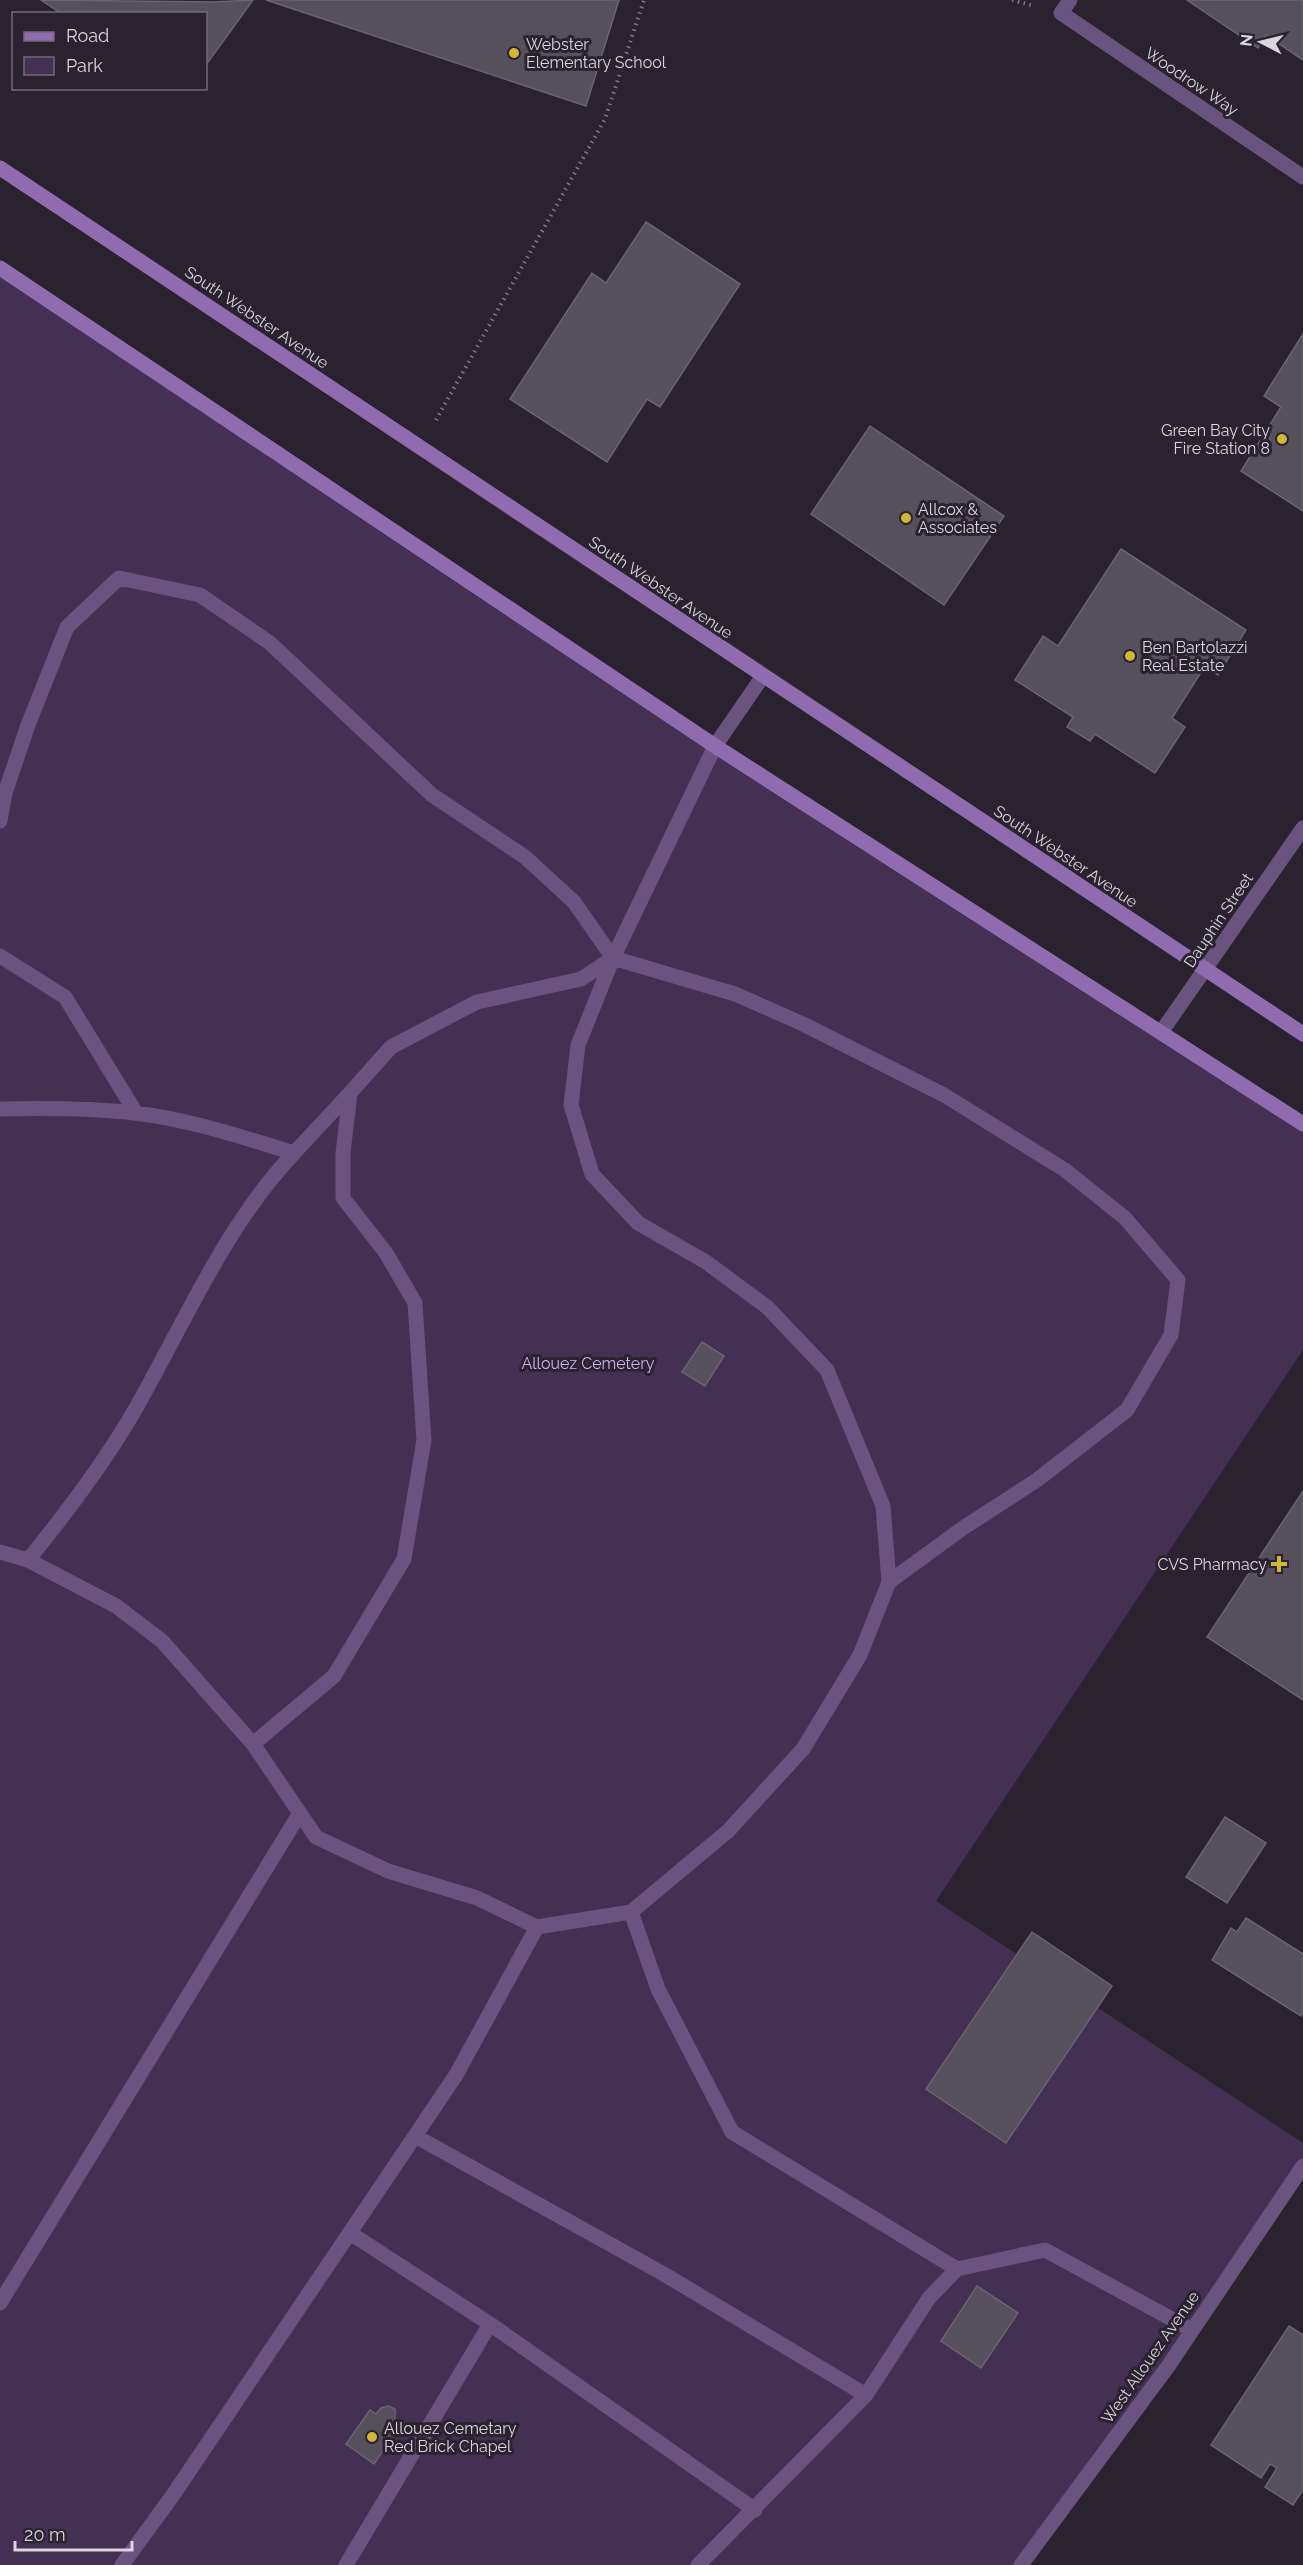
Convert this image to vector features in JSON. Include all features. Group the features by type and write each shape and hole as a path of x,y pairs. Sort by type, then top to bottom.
{"main road":[{"name":"South Webster Avenue","path":"0,168 1303,1034"},
{"path":"0,268 715,746 1162,1031 1303,1124"}],"street":[{"name":"Woodrow Way","path":"1070,0 1061,14 1303,177"},
{"path":"0,821 5,793 21,744 67,627 118,578 200,595 270,643 432,795 525,857 574,902 614,958 735,994 803,1024 944,1095 1065,1170 1125,1218 1178,1280 1171,1335 1127,1410 1037,1480 963,1528 889,1582"},
{"path":"0,1552 28,1560 116,1606 162,1641 253,1744 316,1837 388,1871 477,1898 537,1927 630,1912 728,1831 803,1749 860,1655 889,1582 883,1506 826,1370 767,1307 706,1262 638,1223 592,1174 570,1105 578,1045 614,958 715,746 763,676"},
{"name":"Dauphin Street","path":"1162,1031 1303,828"},
{"path":"0,956 65,997 136,1113"},
{"path":"28,1560 79,1498 135,1409 233,1230 270,1179 391,1047 477,1002 581,979 614,958"},
{"path":"253,1744 334,1676 404,1559 423,1440 415,1303 386,1253 343,1198 343,1153 350,1093"},
{"path":"0,1109 71,1108 136,1113 205,1127 294,1153"},
{"path":"0,2303 300,1813"},
{"path":"630,1912 658,1989 732,2132 957,2270"},
{"path":"122,2565 180,2485 456,2075 537,1927"},
{"path":"415,2136 662,2273 866,2395"},
{"name":"West Allouez Avenue","path":"1021,2565 1192,2330 1303,2166"},
{"path":"350,2233 490,2324 755,2510"},
{"path":"698,2565 755,2510 866,2395 929,2298 957,2270 1045,2250 1192,2330"},
{"path":"346,2565 490,2324"}],"path":[{"path":"436,420 605,119 644,0"}],"green space":[{"name":"Allouez Cemetery","path":"0,268 1303,1124 1303,1350 936,1901 1303,2143 1303,2166 1021,2565 0,2565"}],"building":[{"path":"41,0 213,2 253,0 207,64 207,12 59,12"},
{"name":"Webster Elementary School","path":"266,0 619,0 586,106"},
{"path":"1187,0 1303,0 1303,60 1266,35 1258,48"},
{"path":"646,222 740,284 660,407 647,399 607,462 510,399 592,273 606,283"},
{"name":"Green Bay City Fire Station 8","path":"1303,334 1303,511 1241,471 1281,407 1264,396"},
{"path":"870,426 1004,516 944,605 811,514"},
{"name":"Ben Bartolazzi Real Estate","path":"1121,549 1246,630 1218,675 1205,666 1172,718 1185,727 1155,773 1095,734 1090,741 1067,727 1073,717 1015,680 1043,636 1058,646"},
{"path":"702,1342 724,1356 705,1386 682,1372"},
{"name":"CVS Pharmacy","path":"1303,1491 1303,1700 1207,1637"},
{"path":"1225,1817 1266,1843 1227,1903 1186,1877"},
{"path":"1246,1918 1303,1954 1303,2012 1301,2016 1212,1960 1231,1928 1237,1932"},
{"path":"1032,1932 1112,1986 1006,2143 926,2089"},
{"path":"977,2286 1018,2313 981,2368 941,2341"},
{"path":"1289,2326 1303,2335 1303,2490 1293,2505 1265,2487 1277,2468 1270,2464 1261,2478 1211,2445"},
{"name":"Allouez Cemetary Red Brick Chapel","path":"388,2406 395,2409 395,2418 391,2424 398,2429 374,2464 346,2444 370,2410 376,2414 381,2408"}],"place":[{"name":"Webster Elementary School","path":"514,53"},
{"name":"Green Bay City Fire Station 8","path":"1282,439"},
{"name":"Allcox & Associates","path":"906,518"},
{"name":"Ben Bartolazzi Real Estate","path":"1130,656"},
{"name":"CVS Pharmacy","path":"1279,1564"},
{"name":"Allouez Cemetary Red Brick Chapel","path":"372,2437"}]}
